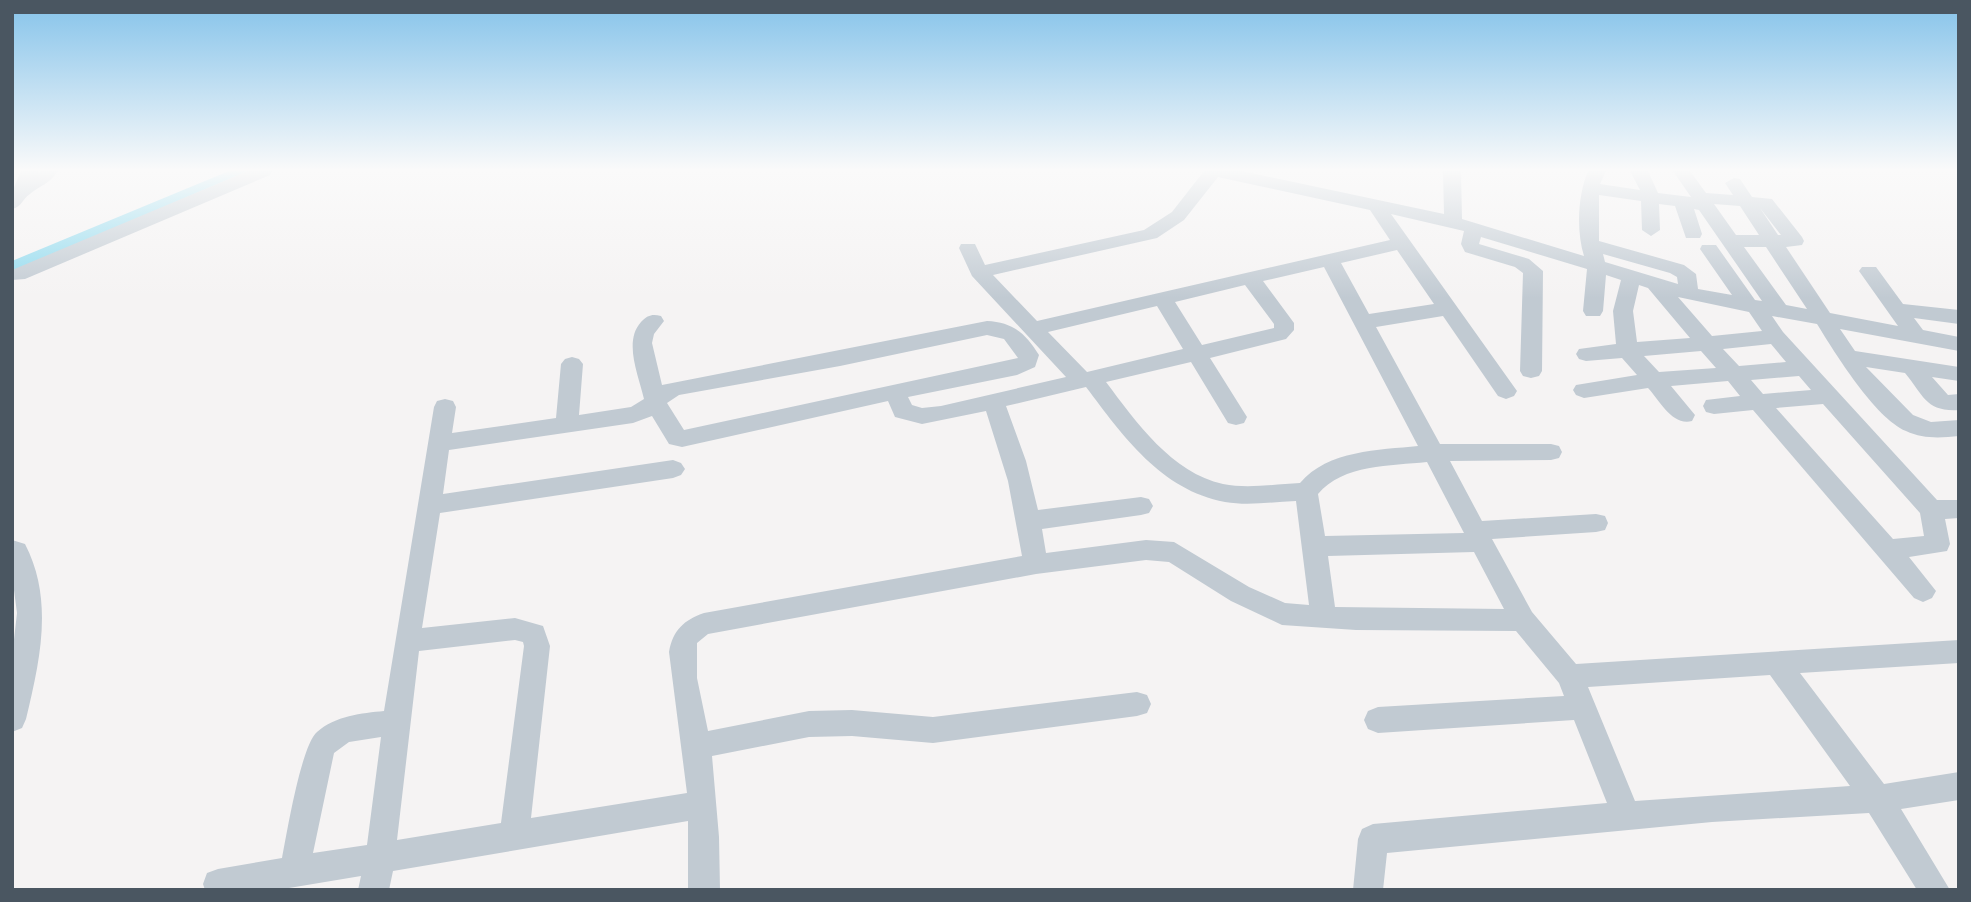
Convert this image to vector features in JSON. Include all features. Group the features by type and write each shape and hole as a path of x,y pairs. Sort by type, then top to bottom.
{"street":[{"path":"19,275 165,213"},
{"path":"979,272 1150,234 1180,213"},
{"path":"1382,213 1506,391"},
{"path":"1413,213 1474,228 1689,294 1959,344"},
{"path":"1453,213 1453,222"},
{"path":"1592,213 1590,244 1597,266 1593,311"},
{"path":"1650,213 1651,230"},
{"path":"1693,234 1695,213"},
{"path":"1707,213 1779,310"},
{"path":"1754,213 1859,373 1913,427 1932,431 1959,428"},
{"path":"1474,228 1470,244 1472,248 1522,263 1533,271 1531,372"},
{"path":"1730,241 1771,239"},
{"path":"1035,328 1402,243"},
{"path":"1590,244 1677,269 1686,274 1689,294"},
{"path":"968,248 979,272 1086,379 1164,464 1197,485 1226,493 1306,492"},
{"path":"1709,249 1776,337 1931,510 1938,544 1887,550"},
{"path":"1330,260 1523,620 1570,677 1626,815"},
{"path":"1869,271 1917,337"},
{"path":"1631,277 1623,311 1627,350 1684,415"},
{"path":"895,392 903,411 913,415 941,414 1279,334 1284,330 1284,323 1250,278"},
{"path":"1655,284 1923,591"},
{"path":"1163,298 1236,417"},
{"path":"1363,321 1449,308"},
{"path":"1898,310 1959,317"},
{"path":"439,443 633,415 647,411 656,403 666,391 674,388 840,359 986,328 1002,328 1014,333 1030,355 1028,362 1017,368 682,439 677,438 656,403 642,343 644,332 653,321"},
{"path":"1586,354 1776,337"},
{"path":"1849,357 1959,374"},
{"path":"567,424 572,364"},
{"path":"1911,366 1942,403 1959,402"},
{"path":"1584,390 1653,380 1804,368"},
{"path":"1714,406 1827,396"},
{"path":"993,401 1020,472 1036,564"},
{"path":"373,890 380,858 407,641 445,407"},
{"path":"1323,617 1306,492 1317,479 1357,461 1433,453 1550,452"},
{"path":"429,505 673,470"},
{"path":"1029,521 1141,506"},
{"path":"1931,510 1959,509"},
{"path":"1314,546 1478,537 1596,523"},
{"path":"12,550 16,551 24,566 31,602 19,690 12,719"},
{"path":"704,890 706,844 697,746 683,664 683,643 697,627 1036,564 1146,550 1174,552 1240,594 1282,614 1523,620"},
{"path":"407,641 515,629 534,634 537,646 514,835"},
{"path":"1570,677 1959,651"},
{"path":"1777,663 1877,799 1935,890"},
{"path":"697,746 823,723 874,724 906,731 933,730 1137,704"},
{"path":"1378,720 1582,707"},
{"path":"294,872 321,747 329,737 342,731 396,722"},
{"path":"1362,889 1373,839 1626,815 1877,799 1959,786"},
{"path":"218,884 702,805"}],"waterway":[{"path":"12,267 137,213"}]}
